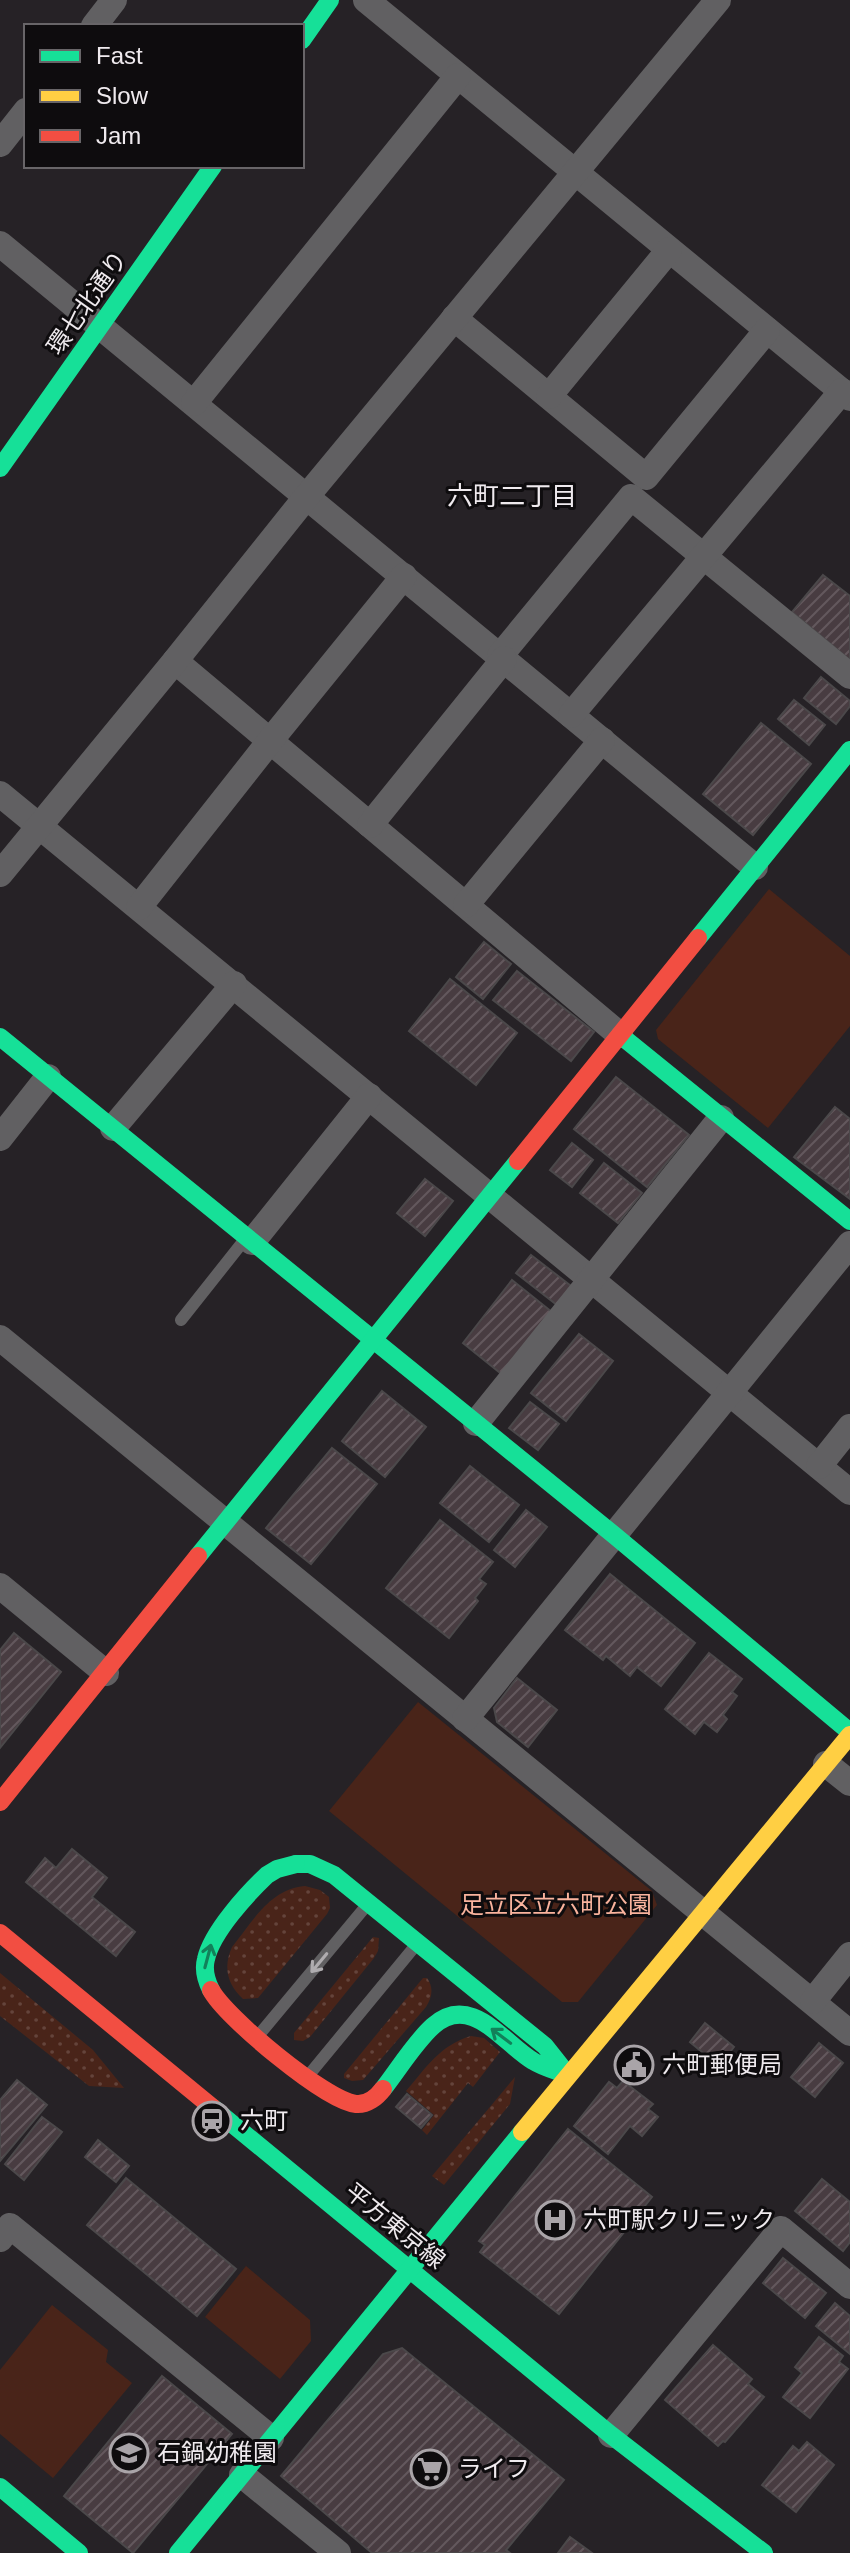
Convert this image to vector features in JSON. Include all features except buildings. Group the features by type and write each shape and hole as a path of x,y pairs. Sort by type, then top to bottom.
{"street":[{"path":"304,37 330,0"},
{"path":"366,0 846,394 703,556 571,715"},
{"path":"0,874 307,496 718,0"},
{"path":"95,24 111,1"},
{"path":"194,403 458,76"},
{"path":"0,144 24,114"},
{"name":"環七北通り","path":"0,468 212,168"},
{"path":"0,244 755,867"},
{"path":"549,396 669,250"},
{"path":"454,318 549,396 703,556 850,676"},
{"path":"370,825 638,487 767,330"},
{"path":"139,907 404,576"},
{"path":"175,661 620,1035 850,1221"},
{"path":"466,905 602,740"},
{"path":"0,1802 850,750"},
{"path":"0,794 850,1492"},
{"path":"113,1128 234,984"},
{"path":"0,1037 614,1535 850,1734 178,2553"},
{"path":"0,1138 48,1077"},
{"path":"249,1240 369,1096"},
{"path":"476,1423 721,1118"},
{"path":"465,1719 850,1244"},
{"path":"0,1338 850,2033"},
{"path":"819,1466 850,1427"},
{"path":"0,1586 106,1673"},
{"path":"826,1764 850,1783"},
{"path":"310,1864 334,1875 545,2046 568,2075 533,2061 481,2021 467,2013 456,2012 433,2026 379,2094 370,2101 358,2104 344,2102 307,2077 221,2007 212,1995 205,1971 205,1957 210,1944 261,1881 281,1867 310,1864"},
{"name":"平方東京線","path":"0,1933 611,2435 764,2553"},
{"path":"813,2001 850,1955"},
{"path":"0,2239 10,2226 271,2438"},
{"path":"611,2435 781,2229 850,2286"},
{"path":"242,2475 338,2553"},
{"path":"0,2487 79,2553"}],"lane":[{"path":"181,1320 249,1240"},
{"path":"258,2037 369,1903"},
{"path":"307,2077 419,1943"}],"green space":[{"path":"769,889 850,956 850,1026 768,1128 658,1039 656,1030"},
{"name":"足立区立六町公園","path":"418,1702 652,1891 657,1905 578,2002 562,2002 329,1811"},
{"path":"305,1886 320,1890 329,1897 327,1914 258,1998 243,1999 228,1975 232,1947 272,1900 293,1888"},
{"path":"373,1937 379,1938 374,1958 310,2037 303,2041 294,2040 294,2033"},
{"path":"0,1973 93,2050 124,2088 89,2086 0,2016"},
{"path":"423,1978 427,1978 431,1989 426,2007 363,2080 344,2078 344,2074"},
{"path":"471,2036 484,2038 500,2052 473,2087 468,2083 427,2135 422,2130 434,2115 406,2091 442,2051"},
{"path":"515,2077 510,2104 444,2185 432,2176"},
{"path":"246,2266 310,2320 311,2341 280,2379 205,2317"},
{"path":"52,2305 108,2350 106,2362 132,2383 53,2478 0,2434 0,2370"}],"traffic: fast":[{"path":"304,37 330,0"},
{"path":"0,468 212,168"},
{"path":"698,938 850,750"},
{"path":"620,1035 850,1221"},
{"path":"0,1037 614,1535 850,1732"},
{"path":"198,1556 518,1161"},
{"path":"296,1864 310,1864 334,1875 545,2046 568,2075 537,2063 486,2024 460,2015 447,2017 433,2026 383,2089"},
{"path":"211,1990 205,1963 215,1937 240,1903 267,1875 296,1864"},
{"path":"213,2108 611,2435 764,2553"},
{"path":"178,2553 522,2132"},
{"path":"0,2487 79,2553"}],"traffic: slow":[{"path":"522,2132 850,1735"}],"traffic: jam":[{"path":"518,1161 698,938"},
{"path":"0,1802 198,1556"},
{"path":"0,1933 213,2108"},
{"path":"211,1990 255,2037 323,2089 356,2104 371,2100 383,2089"}],"place":[{"name":"六町郵便局","path":"634,2065"},
{"name":"六町","path":"212,2121"},
{"name":"六町駅クリニック","path":"555,2220"},
{"name":"石鍋幼稚園","path":"129,2453"},
{"name":"ライフ","path":"430,2469"}],"district":[{"name":"六町二丁目","path":"512,496"}]}
